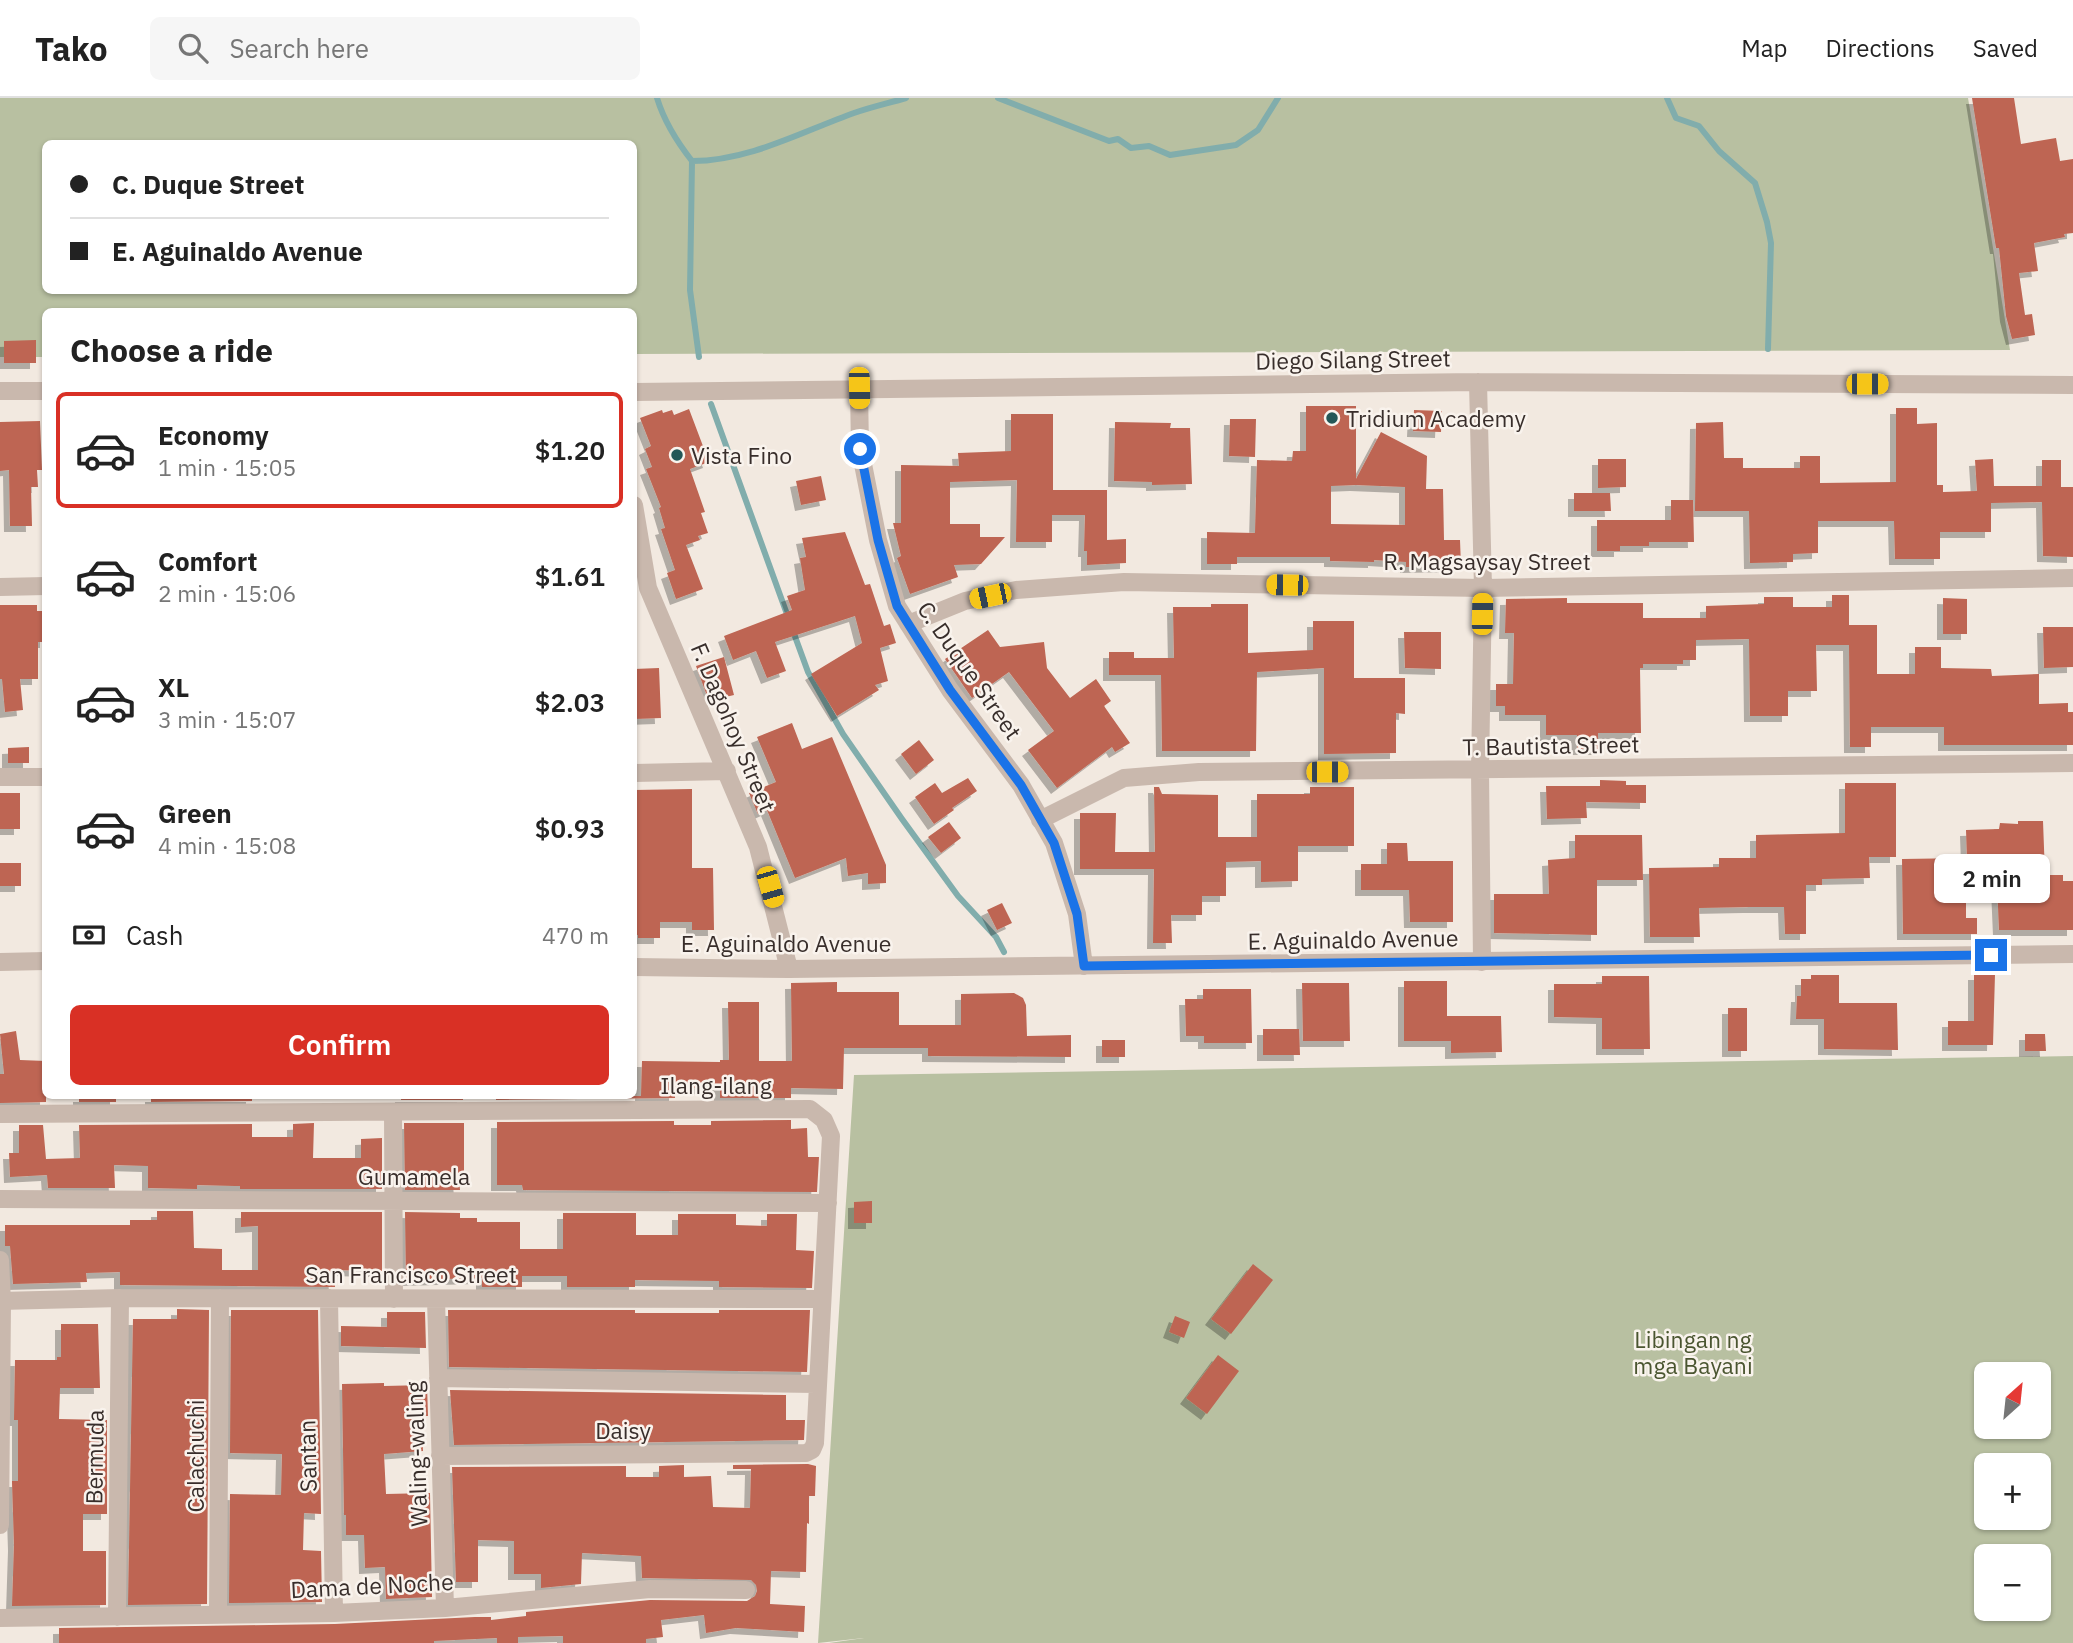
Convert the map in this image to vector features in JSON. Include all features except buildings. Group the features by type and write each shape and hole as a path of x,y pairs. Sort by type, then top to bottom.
{"street":[{"name":"Diego Silang Street","path":"637,392 1478,382 2073,385"},
{"path":"1478,382 1483,588 1480,771 1482,962"},
{"name":"C. Duque Street","path":"859,388 860,449 878,540 897,606 950,690 1021,785 1054,843 1077,914 1084,966"},
{"path":"0,391 42,391"},
{"name":"F. Dagohoy Street","path":"637,541 641,588 727,771 758,847 789,969"},
{"name":"R. Magsaysay Street","path":"908,624 965,601 1016,590 1125,582 1483,588 2073,578"},
{"path":"0,587 42,586"},
{"name":"T. Bautista Street","path":"1040,820 1124,778 1199,772 2073,763"},
{"path":"637,773 727,771"},
{"path":"0,777 42,777"},
{"name":"E. Aguinaldo Avenue","path":"637,967 789,969 2073,954"},
{"path":"0,962 42,961"},
{"name":"Ilang-ilang","path":"0,1114 810,1109 824,1120 831,1136 828,1203"},
{"path":"393,1112 394,1298"},
{"name":"Gumamela","path":"0,1199 828,1203"},
{"path":"438,1377 816,1384 828,1203"},
{"path":"0,1259 0,1525"},
{"name":"San Francisco Street","path":"1,1301 120,1298 822,1299"},
{"name":"Bermuda","path":"117,1617 120,1298"},
{"name":"Calachuchi","path":"218,1615 220,1298"},
{"name":"Santan","path":"329,1298 334,1613"},
{"name":"Waling-waling","path":"436,1299 444,1608"},
{"name":"Daisy","path":"440,1456 806,1453 812,1450 815,1443 816,1384"},
{"name":"Dama de Noche","path":"0,1618 334,1613 444,1608 650,1589 746,1590"}],"green space":[{"path":"0,98 1968,98 2010,350 637,354 637,308 42,308 42,357 0,357"},
{"name":"Libingan ng mga Bayani","path":"2073,1056 2073,1643 829,1643 864,1638 818,1643 854,1075"}],"waterway":[{"path":"657,98 663,115 692,161 713,160 754,151 854,113 906,98"},
{"path":"998,98 1109,141 1118,139 1131,148 1149,146 1170,155 1236,145 1258,130 1278,98"},
{"path":"1667,98 1676,118 1699,126 1719,151 1755,183 1771,243 1768,349"},
{"path":"692,161 690,290 699,357"},
{"path":"711,404 788,617"},
{"path":"793,631 808,672 843,734 958,896 996,937 1004,952"}],"place":[{"name":"Tridium Academy","path":"1332,418"},
{"name":"Vista Fino","path":"677,455"}],"route":[{"path":"860,449 878,540 897,606 950,690 1021,785 1054,843 1077,914 1084,966 1991,955"}]}
